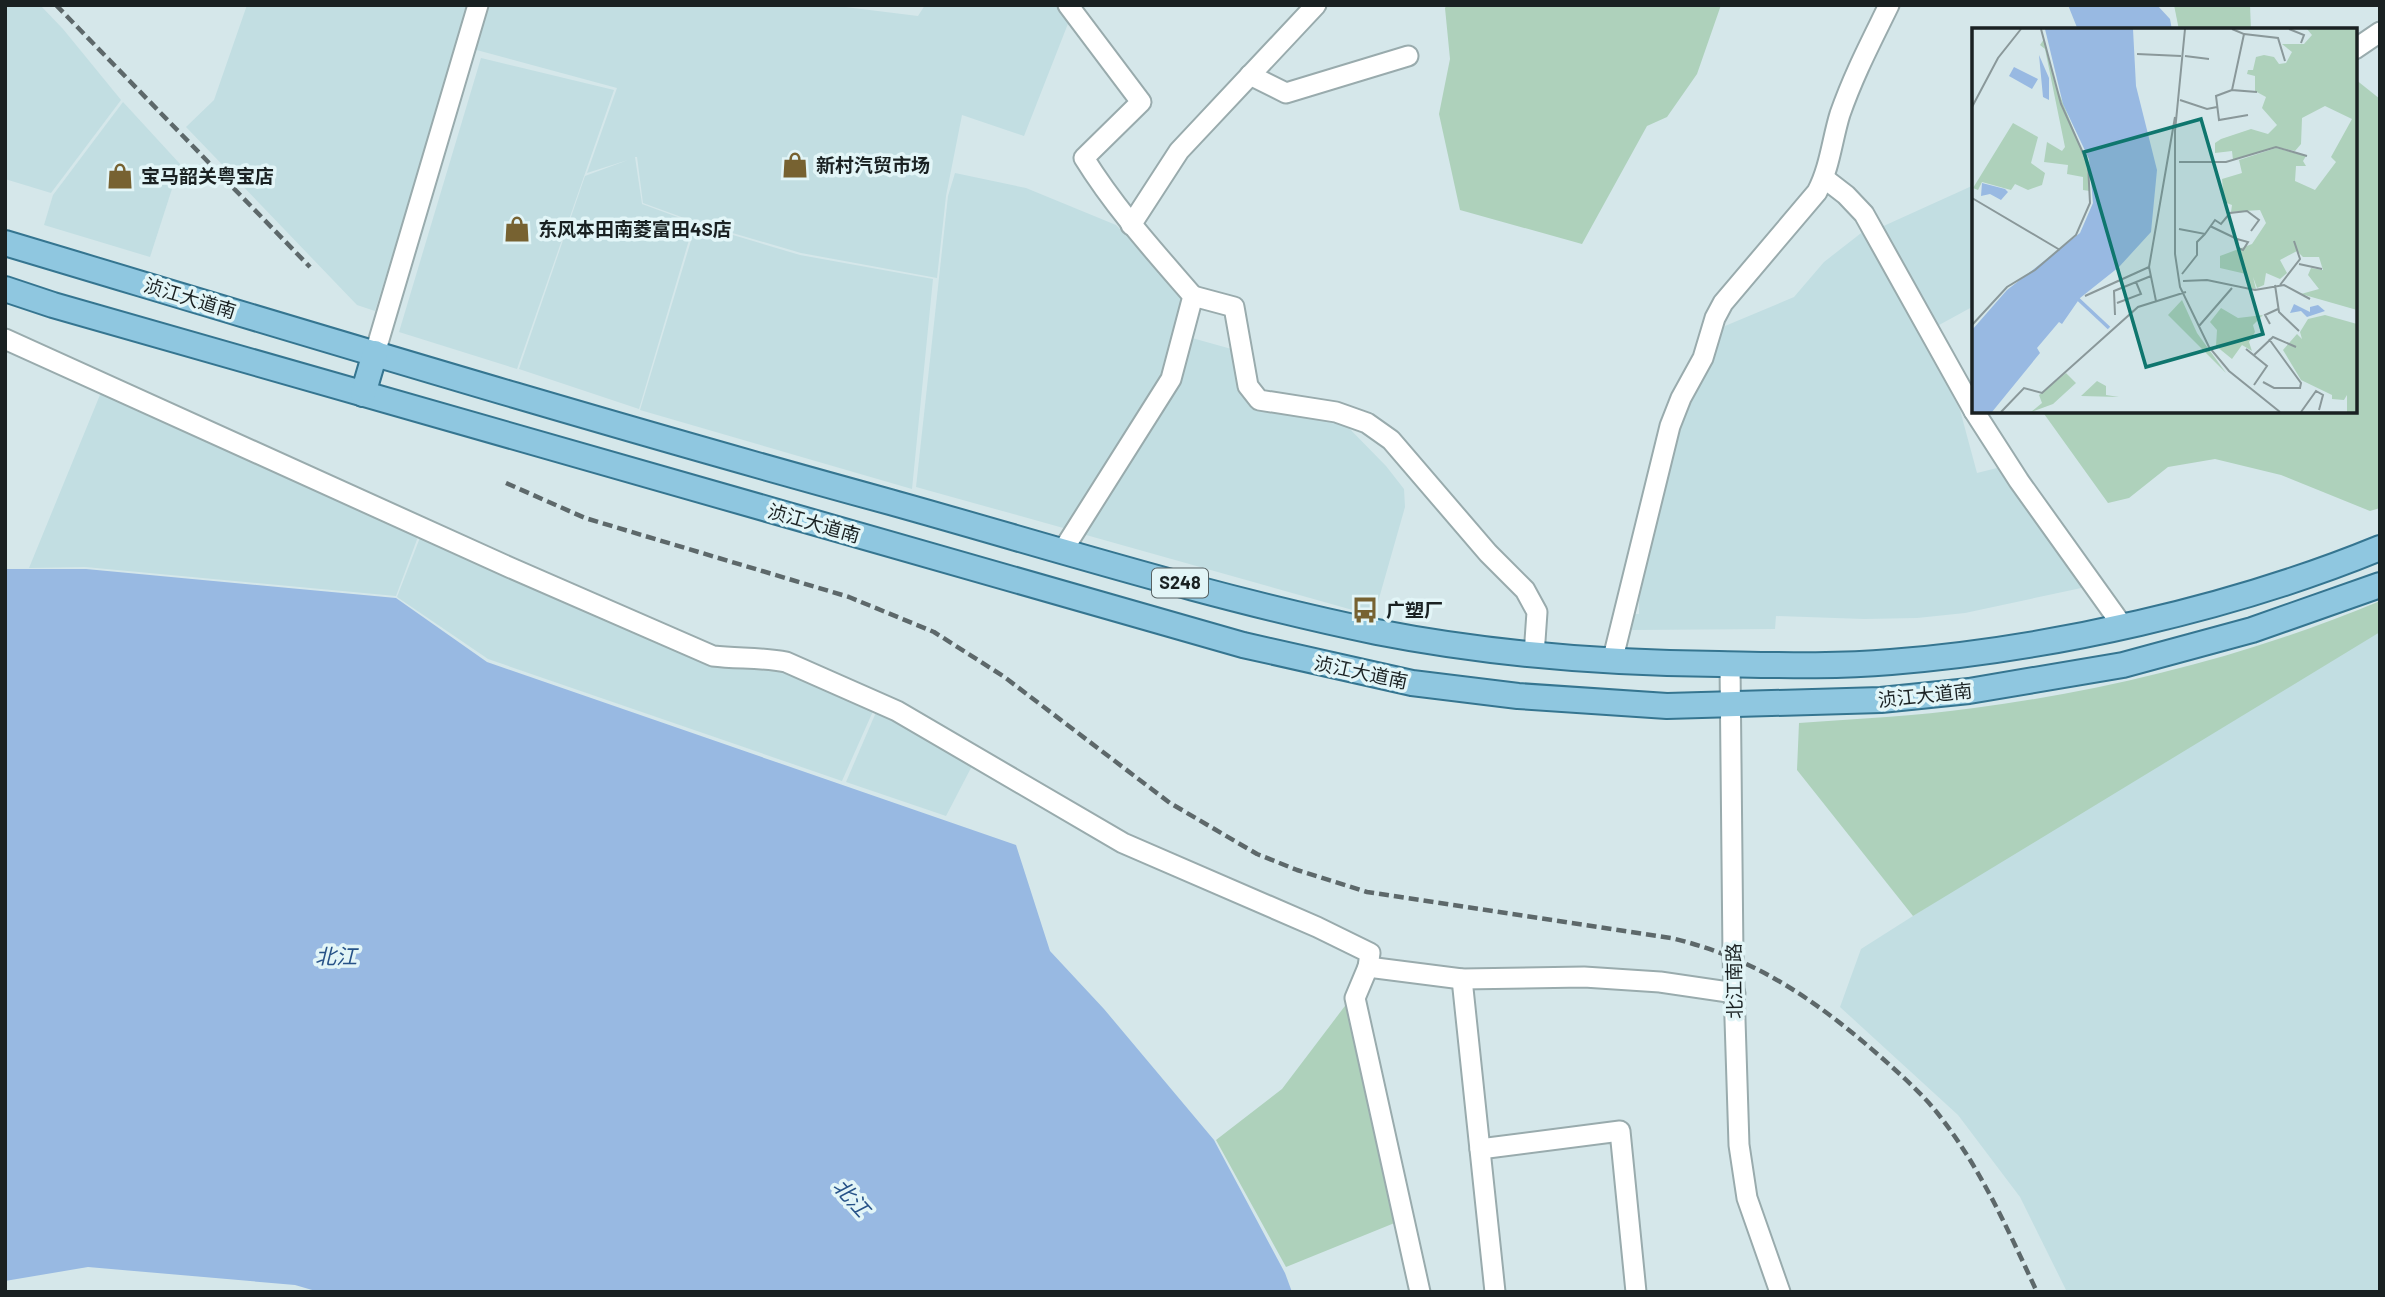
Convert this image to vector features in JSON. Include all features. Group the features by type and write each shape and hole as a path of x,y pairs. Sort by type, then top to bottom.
{"main road":[{"name":"浈江大道南","path":"5,243 787,474 1258,604 1366,629 1473,648 1612,662 1887,663 2026,645 2174,614 2245,594 2380,548"},
{"name":"浈江大道南","path":"5,289 1020,582 1310,662 1412,683 1518,696 1667,706 1881,700 1925,696 2110,668 2180,652 2252,631 2380,585"},
{"path":"363,394 375,353"}],"street":[{"path":"375,353 478,5"},
{"path":"1068,5 1141,102 1083,158 1100,184 1131,225 1193,296 1234,307 1248,386 1259,400 1336,412 1367,423 1391,440 1488,553 1525,590 1537,612 1534,655"},
{"path":"1131,225 1179,151 1315,5"},
{"path":"1612,662 1670,426 1681,398 1703,358 1715,318 1723,303 1817,192 1824,178 1849,90 1868,43 1889,5"},
{"path":"2357,49 2380,32"},
{"path":"1250,75 1286,93 1408,56"},
{"path":"1824,178 1864,214 1972,407"},
{"path":"1063,550 1171,379 1193,296"},
{"path":"5,339 713,656 736,659 768,658 786,662 897,711 1123,843 1370,953 1368,967 1355,998 1420,1292"},
{"path":"1975,413 2019,481 2122,625"},
{"name":"北江南路","path":"1730,664 1739,1145 1746,1198 1780,1292"},
{"path":"1368,967 1462,979 1584,977 1660,982 1735,993"},
{"path":"1462,979 1495,1292"},
{"path":"1480,1149 1620,1131 1636,1292"}],"shaded area":[{"path":"5,5 40,5 121,100 51,193 5,179"},
{"name":"新村汽贸市场","path":"247,5 829,5 918,16 925,5 1064,5 1071,16 1024,136 962,115 946,196 937,278 801,253 695,222 643,203 635,157 642,204 694,223 639,409 519,369 585,176 628,160 587,173 617,88 458,45 375,311 357,305 186,127 214,100"},
{"path":"481,58 614,90 517,369 399,332"},
{"name":"宝马韶关粤宝店","path":"123,102 180,164 150,257 44,225 53,195"},
{"path":"955,173 1026,188 1116,225 1186,298 1162,379 1067,529 916,487 948,196"},
{"path":"1972,186 1972,307 1930,330 1877,229"},
{"path":"696,224 800,255 933,279 912,489 640,410"},
{"path":"1865,230 1960,410 1977,473 1997,468 2086,587 1965,613 1917,618 1776,616 1775,629 1632,630 1632,614 1639,614 1639,579 1687,401 1725,326 1794,297 1824,262"},
{"path":"1192,338 1235,350 1238,388 1249,405 1273,412 1343,422 1386,466 1404,489 1405,507 1374,616 1079,533 1179,384"},
{"path":"102,390 419,534 396,596 85,567 29,568"},
{"path":"421,535 698,656 773,665 874,709 842,781 488,659 397,597"},
{"path":"2380,631 2380,1292 2067,1292 2020,1197 1958,1115 1840,1007 1861,949 1976,876"},
{"path":"877,710 973,764 946,816 846,782"}],"green space":[{"path":"1447,5 1721,5 1697,74 1667,117 1647,126 1582,244 1460,210 1439,114 1450,59 1445,8"},
{"path":"2174,5 2250,5 2251,28 2179,28"},
{"path":"2357,81 2380,99 2380,508 2370,511 2281,475 2215,459 2168,467 2129,498 2108,503 2043,413 2357,413"},
{"path":"2380,601 2380,632 1913,916 1797,770 1799,723 1974,708 2078,691 2231,654"},
{"path":"1351,998 1397,1222 1286,1267 1216,1140 1282,1089"}],"water":[{"path":"2068,5 2157,5 2170,19 2172,28 2077,28"},
{"name":"北江","path":"5,569 86,569 396,598 487,662 1016,845 1050,951 1104,1009 1214,1140 1285,1273 1292,1292 319,1292 295,1285 88,1267 5,1281"}],"railway":[{"path":"56,5 310,267"},
{"path":"506,483 585,518 849,597 934,632 1003,676 1170,803 1257,854 1297,870 1367,892 1671,938 1731,957 1758,970 1834,1018 1882,1058 1928,1102 1970,1160 2037,1292"}],"place":[{"name":"新村汽贸市场","path":"795,165"},
{"name":"宝马韶关粤宝店","path":"120,176"},
{"name":"东风本田南菱富田4S店","path":"517,229"},
{"name":"广塑厂","path":"1365,610"}]}
